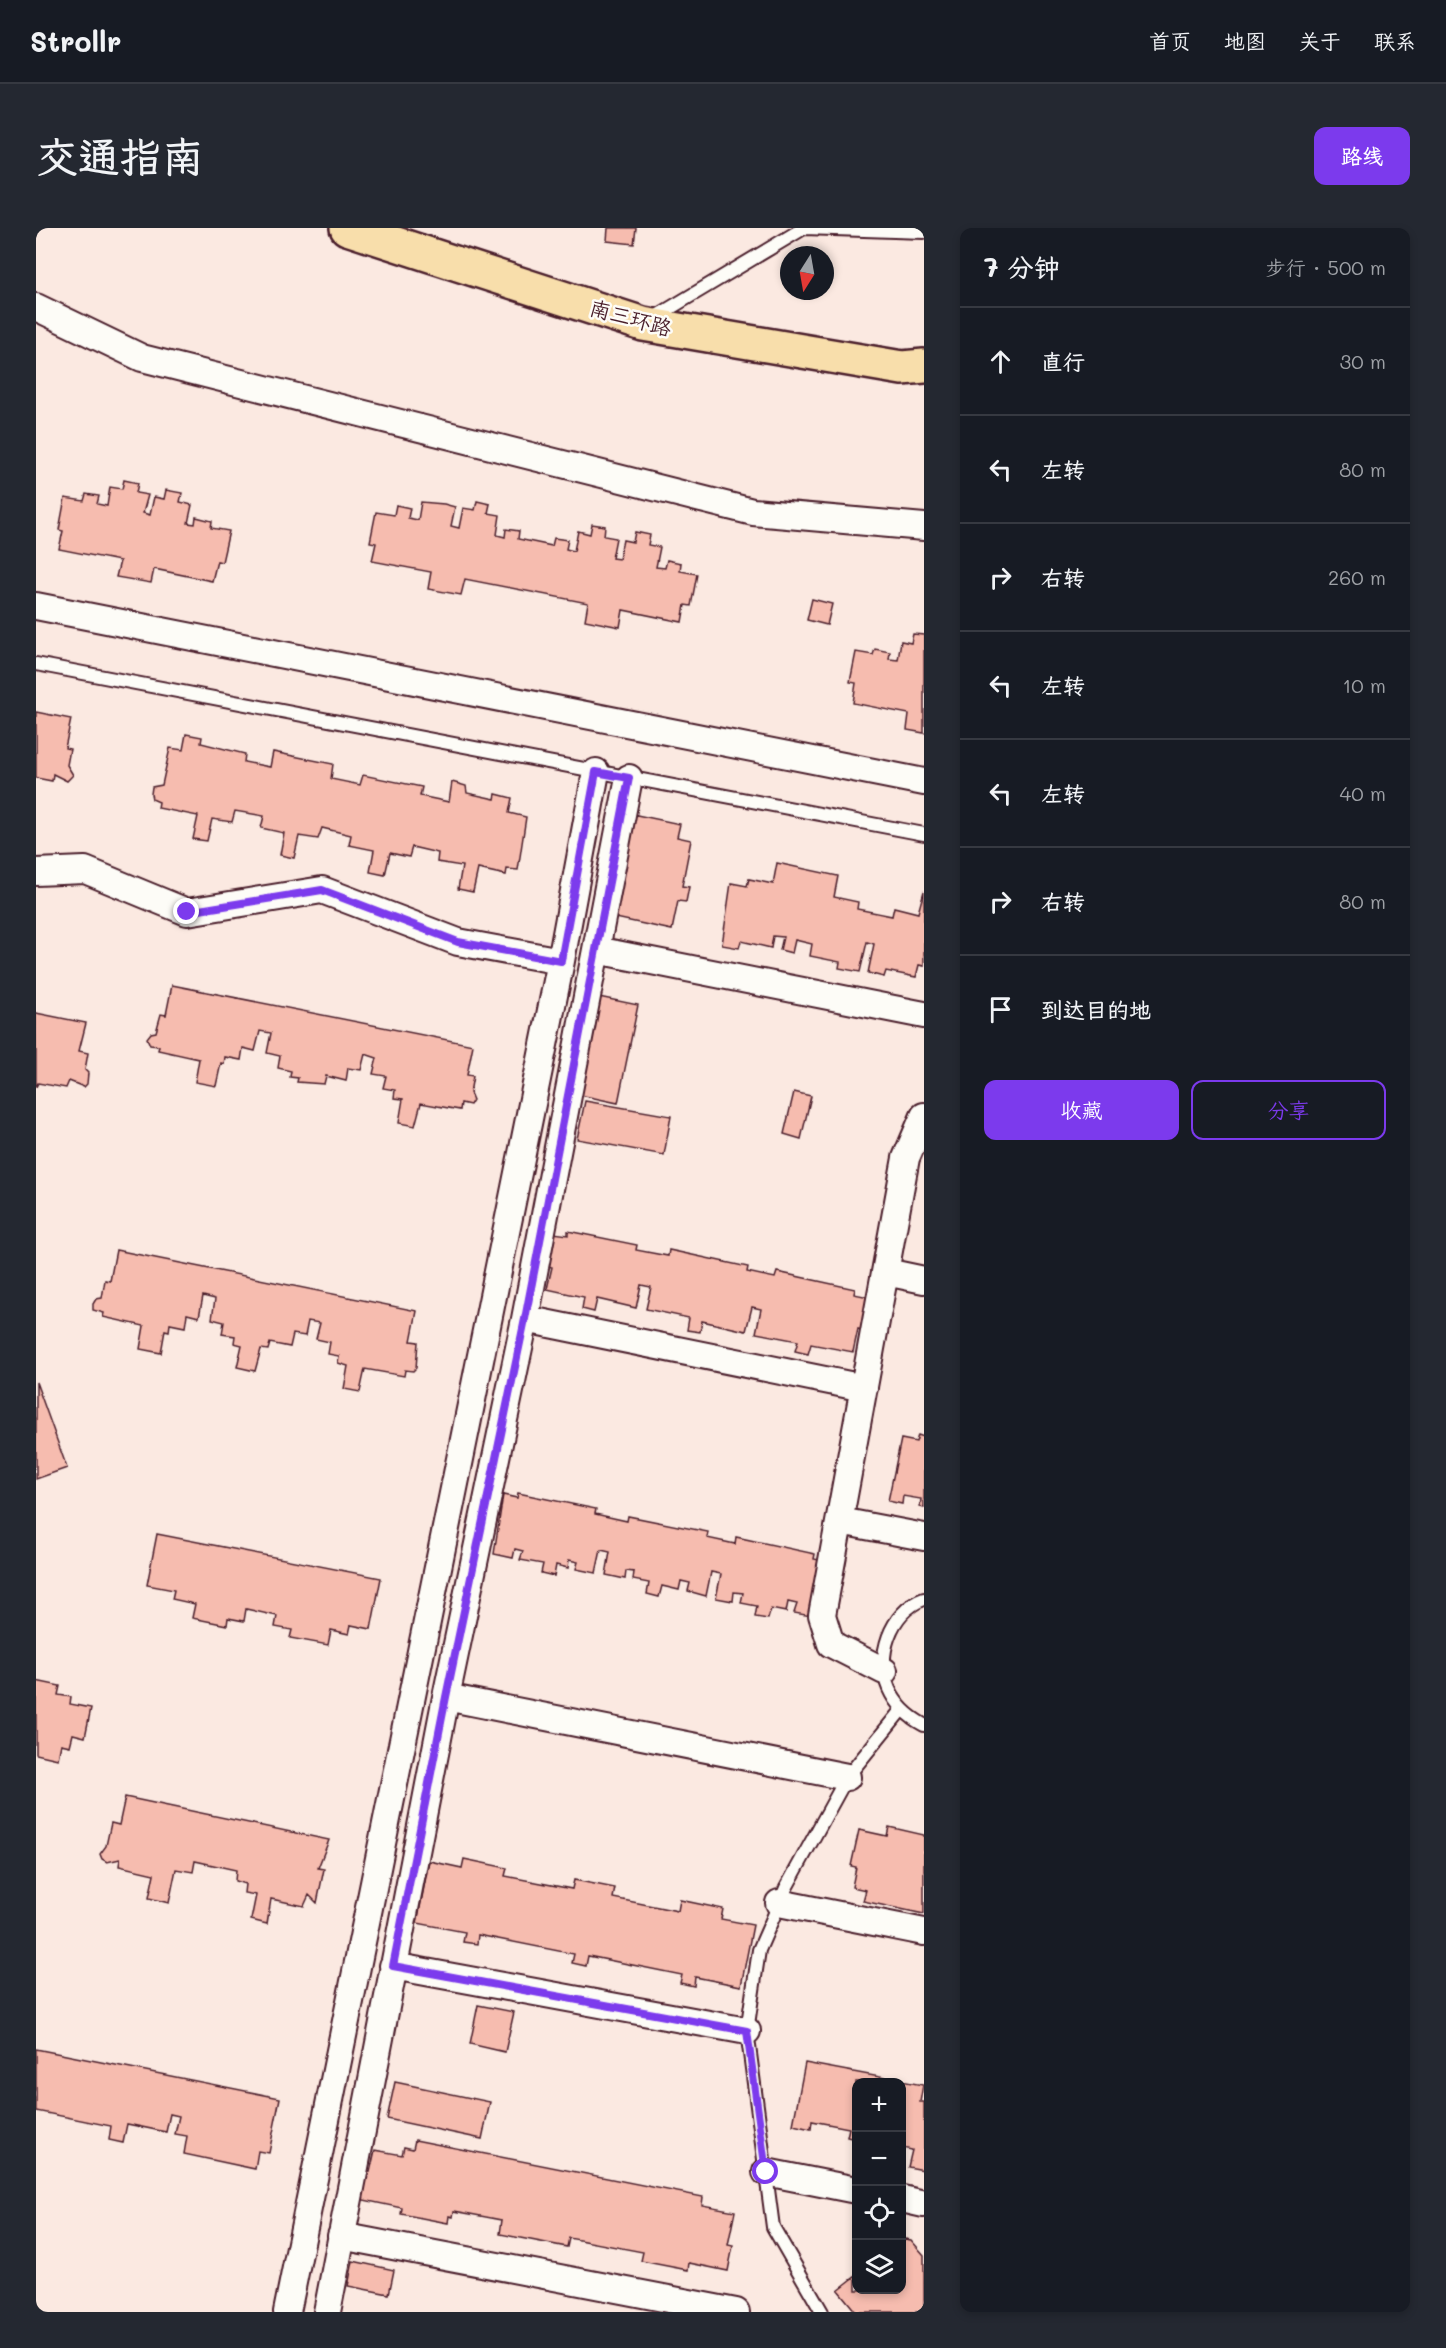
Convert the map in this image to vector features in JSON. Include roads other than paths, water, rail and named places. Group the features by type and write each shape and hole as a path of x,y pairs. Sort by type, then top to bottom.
{"highway":[{"name":"南三环路","path":"347,228 644,324 902,368 924,366"}],"street":[{"path":"36,307 142,358 753,512 924,527"},
{"path":"36,606 924,782"},
{"path":"287,2312 561,961 596,772"},
{"path":"327,2312 446,1697 525,1319 629,778"},
{"path":"36,872 85,870 187,912 322,890 458,942 561,961"},
{"path":"596,950 924,1015"},
{"path":"884,1671 831,1644 822,1615 906,1158 924,1116"},
{"path":"886,1272 924,1280"},
{"path":"525,1319 864,1388"},
{"path":"840,1521 924,1537"},
{"path":"446,1697 847,1778"},
{"path":"779,1903 924,1932"},
{"path":"393,1966 747,2031"},
{"path":"766,2172 852,2189"},
{"path":"906,2200 924,2204"},
{"path":"341,2236 736,2312"}],"lane":[{"path":"644,324 804,228 924,232"},
{"path":"36,664 924,834"},
{"path":"924,1599 901,1616 889,1634 884,1657 884,1671 889,1689 902,1709 924,1725"},
{"path":"822,2312 773,2227 747,2031 759,1950 779,1903 847,1778 902,1709"}]}
